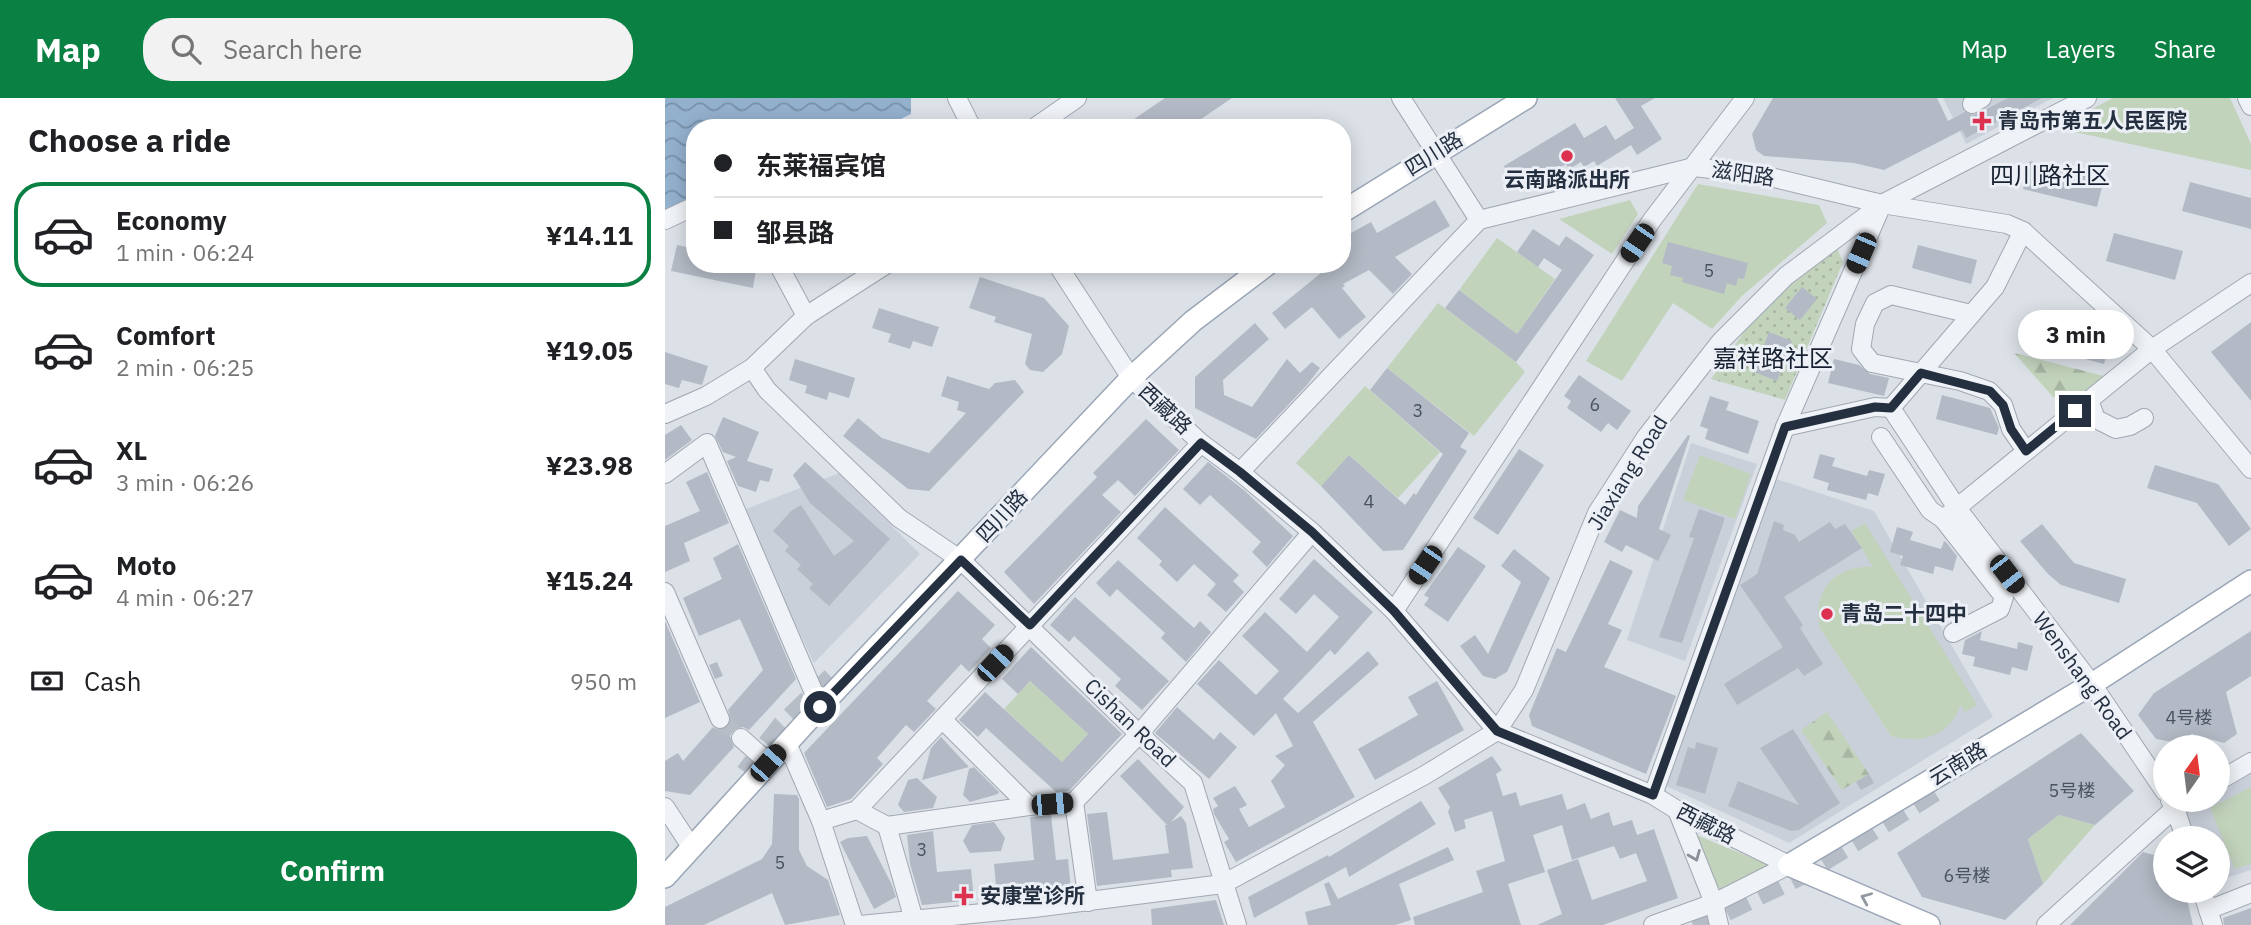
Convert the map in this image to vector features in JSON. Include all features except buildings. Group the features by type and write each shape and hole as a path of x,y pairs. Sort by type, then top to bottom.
{"main road":[{"name":"四川路","path":"1351,206 1526,98"},
{"name":"四川路","path":"665,877 820,707 1131,378 1193,321 1256,273"},
{"name":"云南路","path":"1789,865 2092,684 2251,581"},
{"name":"西藏路","path":"1789,865 1929,925"}],"street":[{"path":"957,98 968,119"},
{"path":"1047,119 1077,98"},
{"path":"1240,472 1479,220 1401,98"},
{"path":"1394,611 1652,220 1745,98"},
{"name":"Jiaxiang Road","path":"1223,884 1425,775 1497,731 1524,690 1596,499 1721,341 1786,276 1882,204 2087,98"},
{"path":"2247,98 2251,106"},
{"name":"滋阳路","path":"1479,220 1694,167 1762,175 1882,204 2007,224 2024,232 2152,349 2251,469"},
{"path":"1653,795 1785,427 1882,204"},
{"path":"665,220 686,210"},
{"path":"1785,427 1875,407 1891,408 1995,286 2024,232"},
{"path":"783,273 806,316"},
{"path":"665,414 706,396 752,368 806,316 873,273"},
{"name":"西藏路","path":"1063,273 1131,378 1201,443 1312,532 1394,611 1497,731 1653,795 1677,810 1789,865"},
{"path":"1881,437 1930,510 1950,513 2152,349 2251,283"},
{"path":"1971,314 1891,295 1875,303 1865,324 1861,349 1872,363 1990,391 2003,405 2011,429 2026,451"},
{"name":"Cishan Road","path":"752,368 767,390 899,518 961,560 1193,783 1237,925"},
{"path":"2089,400 2096,419 2116,429 2130,426 2144,418"},
{"name":"Wenshang Road","path":"1891,408 1950,513 2092,684 2153,774"},
{"path":"665,474 707,443 820,707"},
{"path":"821,821 857,810 1201,443"},
{"path":"1950,513 2004,597 2000,609 1953,633"},
{"path":"857,810 887,826 1074,802 1139,734 1312,532"},
{"path":"665,592 720,719"},
{"path":"942,719 1029,806"},
{"path":"741,738 768,763"},
{"path":"787,743 821,821 855,925"},
{"path":"2230,774 2251,762"},
{"path":"1074,802 1088,902"},
{"path":"665,807 692,848"},
{"path":"1677,810 1714,904 1719,925"},
{"path":"2046,925 2167,812"},
{"path":"887,826 914,920"},
{"name":"云南路","path":"1653,925 1714,904 1789,865"},
{"path":"860,925 914,920 1035,917 1088,902 1223,884"},
{"path":"2210,917 2251,893"}],"shaded area":[{"name":"青岛市第五人民医院","path":"1943,98 2053,98 1966,144"},
{"path":"1691,443 1757,464 1685,661 1627,640"},
{"path":"839,473 920,554 814,663 741,511"},
{"name":"青岛二十四中","path":"1770,477 1874,511 1993,717 1789,843 1660,783"},
{"path":"2251,759 2251,870 2230,877 2230,826 2185,826 2183,812 2230,812 2230,771"}],"green space":[{"path":"2113,98 2230,98 2251,144 2251,170 2056,128"},
{"path":"1698,184 1819,205 1827,223 1742,296 1712,329 1673,303 1622,381 1586,361"},
{"path":"1630,200 1638,214 1612,254 1559,219"},
{"path":"1497,238 1555,279 1517,334 1459,290"},
{"path":"1837,248 1843,262 1785,400 1711,379 1744,332 1789,286"},
{"path":"1438,303 1516,362 1525,372 1474,436 1387,368"},
{"path":"2014,353 2104,376 2081,396 2071,393 2053,397"},
{"path":"1365,386 1440,452 1398,498 1349,455 1321,486 1296,463"},
{"path":"1700,455 1751,474 1735,519 1683,500"},
{"path":"1865,523 1977,705 1965,712 1960,705 1956,716 1942,731 1933,736 1913,739 1891,736 1820,628 1819,602 1829,583 1848,570 1873,567 1851,531"},
{"path":"1030,681 1088,734 1062,762 1004,709"},
{"path":"1827,712 1869,774 1842,790 1801,730"},
{"path":"2251,787 2251,864 2235,869 2230,857 2230,826 2217,826 2212,812 2230,812 2230,798"},
{"path":"2059,815 2095,825 2043,884 2028,839"},
{"path":"1694,834 1774,867 1716,890"}],"water":[{"path":"665,98 911,98 911,114 901,119 686,119 686,200 665,211"}],"tunnel":[{"path":"747,774 783,727 833,679"},
{"path":"720,719 741,738"},
{"path":"1693,925 1799,874 1939,787"}],"place":[{"name":"青岛市第五人民医院","path":"1982,121"},
{"name":"云南路派出所","path":"1567,156"},
{"name":"青岛二十四中","path":"1827,614"},
{"name":"安康堂诊所","path":"964,896"}],"district":[{"name":"四川路社区","path":"2050,176"},
{"name":"嘉祥路社区","path":"1773,359"}],"route":[{"path":"820,707 961,560 1030,625 1201,443 1312,532 1394,611 1497,731 1653,795 1785,427 1875,407 1891,408 1921,373 1990,391 2003,405 2011,429 2026,451 2075,411"}]}
